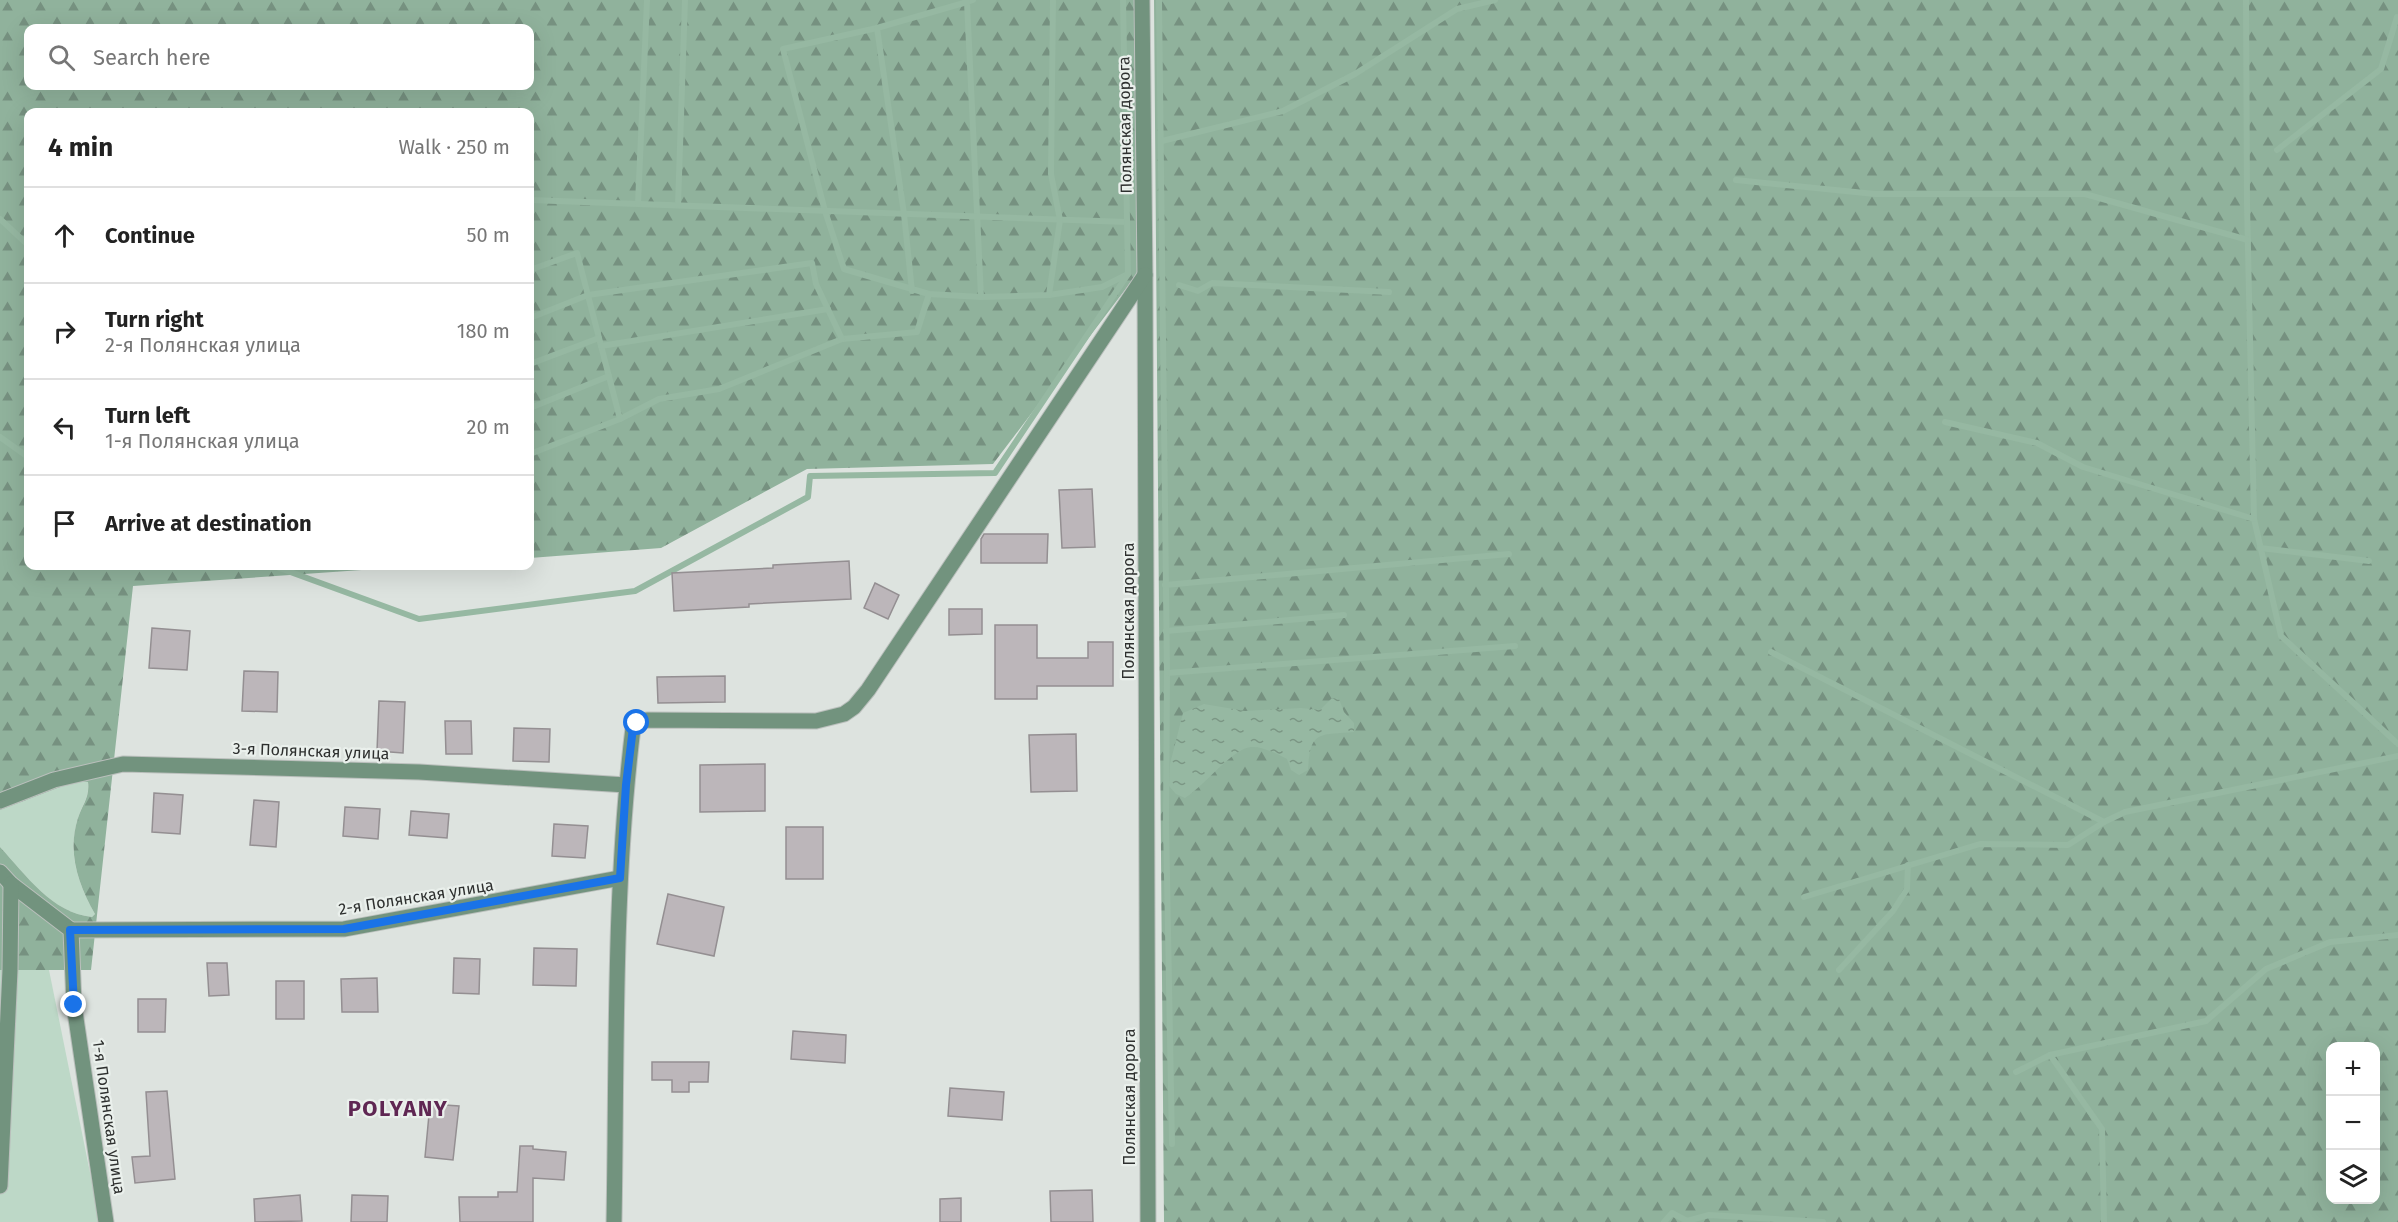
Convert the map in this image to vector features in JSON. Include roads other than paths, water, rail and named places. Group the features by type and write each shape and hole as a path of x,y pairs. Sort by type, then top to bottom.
{"street":[{"name":"Полянская дорога","path":"1142,0 1148,1222"},
{"path":"614,1222 620,878 626,785 633,728 637,723 647,720 816,721 844,714 854,707 868,690 1145,275"},
{"name":"3-я Полянская улица","path":"0,801 54,780 123,764 419,772 626,785"},
{"path":"0,872 10,884 70,930"},
{"name":"2-я Полянская улица","path":"70,930 344,929 620,878"},
{"path":"0,1186 10,970 10,884"},
{"name":"1-я Полянская улица","path":"70,930 74,1005 106,1222"}],"water":[{"path":"1332,698 1339,699 1344,712 1354,723 1354,732 1319,737 1311,748 1308,770 1299,775 1291,770 1287,759 1265,749 1251,747 1236,754 1185,798 1176,794 1169,786 1170,764 1183,713 1204,704 1245,711 1301,708 1320,710"}],"waterway":[{"path":"638,204 647,0"},
{"path":"678,205 685,0"},
{"path":"973,0 967,2 981,297"},
{"path":"1049,295 1060,220 1051,174 1053,0"},
{"path":"285,570 419,619 635,591 808,497 810,476 995,473 1128,274 1123,0"},
{"path":"1159,0 1167,673 1166,823 1172,1144"},
{"path":"1162,141 1283,111 1355,74 1457,9 1495,0"},
{"path":"2246,0 2247,204 2254,519 2281,636 2398,744"},
{"path":"912,291 904,214 877,28 967,2"},
{"path":"2277,150 2381,69 2397,17"},
{"path":"877,28 783,49 825,211 844,269 929,294 981,297 1049,295 1102,287 1128,274"},
{"path":"1736,180 1875,194 2085,194 2248,240"},
{"path":"534,200 1127,222"},
{"path":"0,219 24,241"},
{"path":"534,269 577,253 620,419 659,399 719,389 842,339 917,332 929,294"},
{"path":"534,316 588,295 812,263 816,284 842,339"},
{"path":"1179,285 1198,291 1212,283 1389,292"},
{"path":"601,346 828,309"},
{"path":"534,362 599,338"},
{"path":"534,406 609,376"},
{"path":"534,452 620,419"},
{"path":"1945,422 2037,443 2083,467 2254,519"},
{"path":"0,437 24,454"},
{"path":"2260,548 2369,561"},
{"path":"1165,585 1509,554"},
{"path":"1166,631 1344,615"},
{"path":"1167,673 1515,646"},
{"path":"1771,652 2104,822 2125,812 2398,756"},
{"path":"1804,897 1980,844 2068,845 2104,822"},
{"path":"1839,970 1893,911 1907,889 1908,865"},
{"path":"2016,1072 2050,1055 2206,1021 2266,969 2330,942 2398,935"},
{"path":"2050,1055 2102,1129 2104,1222"},
{"path":"1664,1222 1672,1213 1687,1221 1709,1215 1823,1222"}],"district":[{"name":"POLYANY","path":"398,1108"}]}
